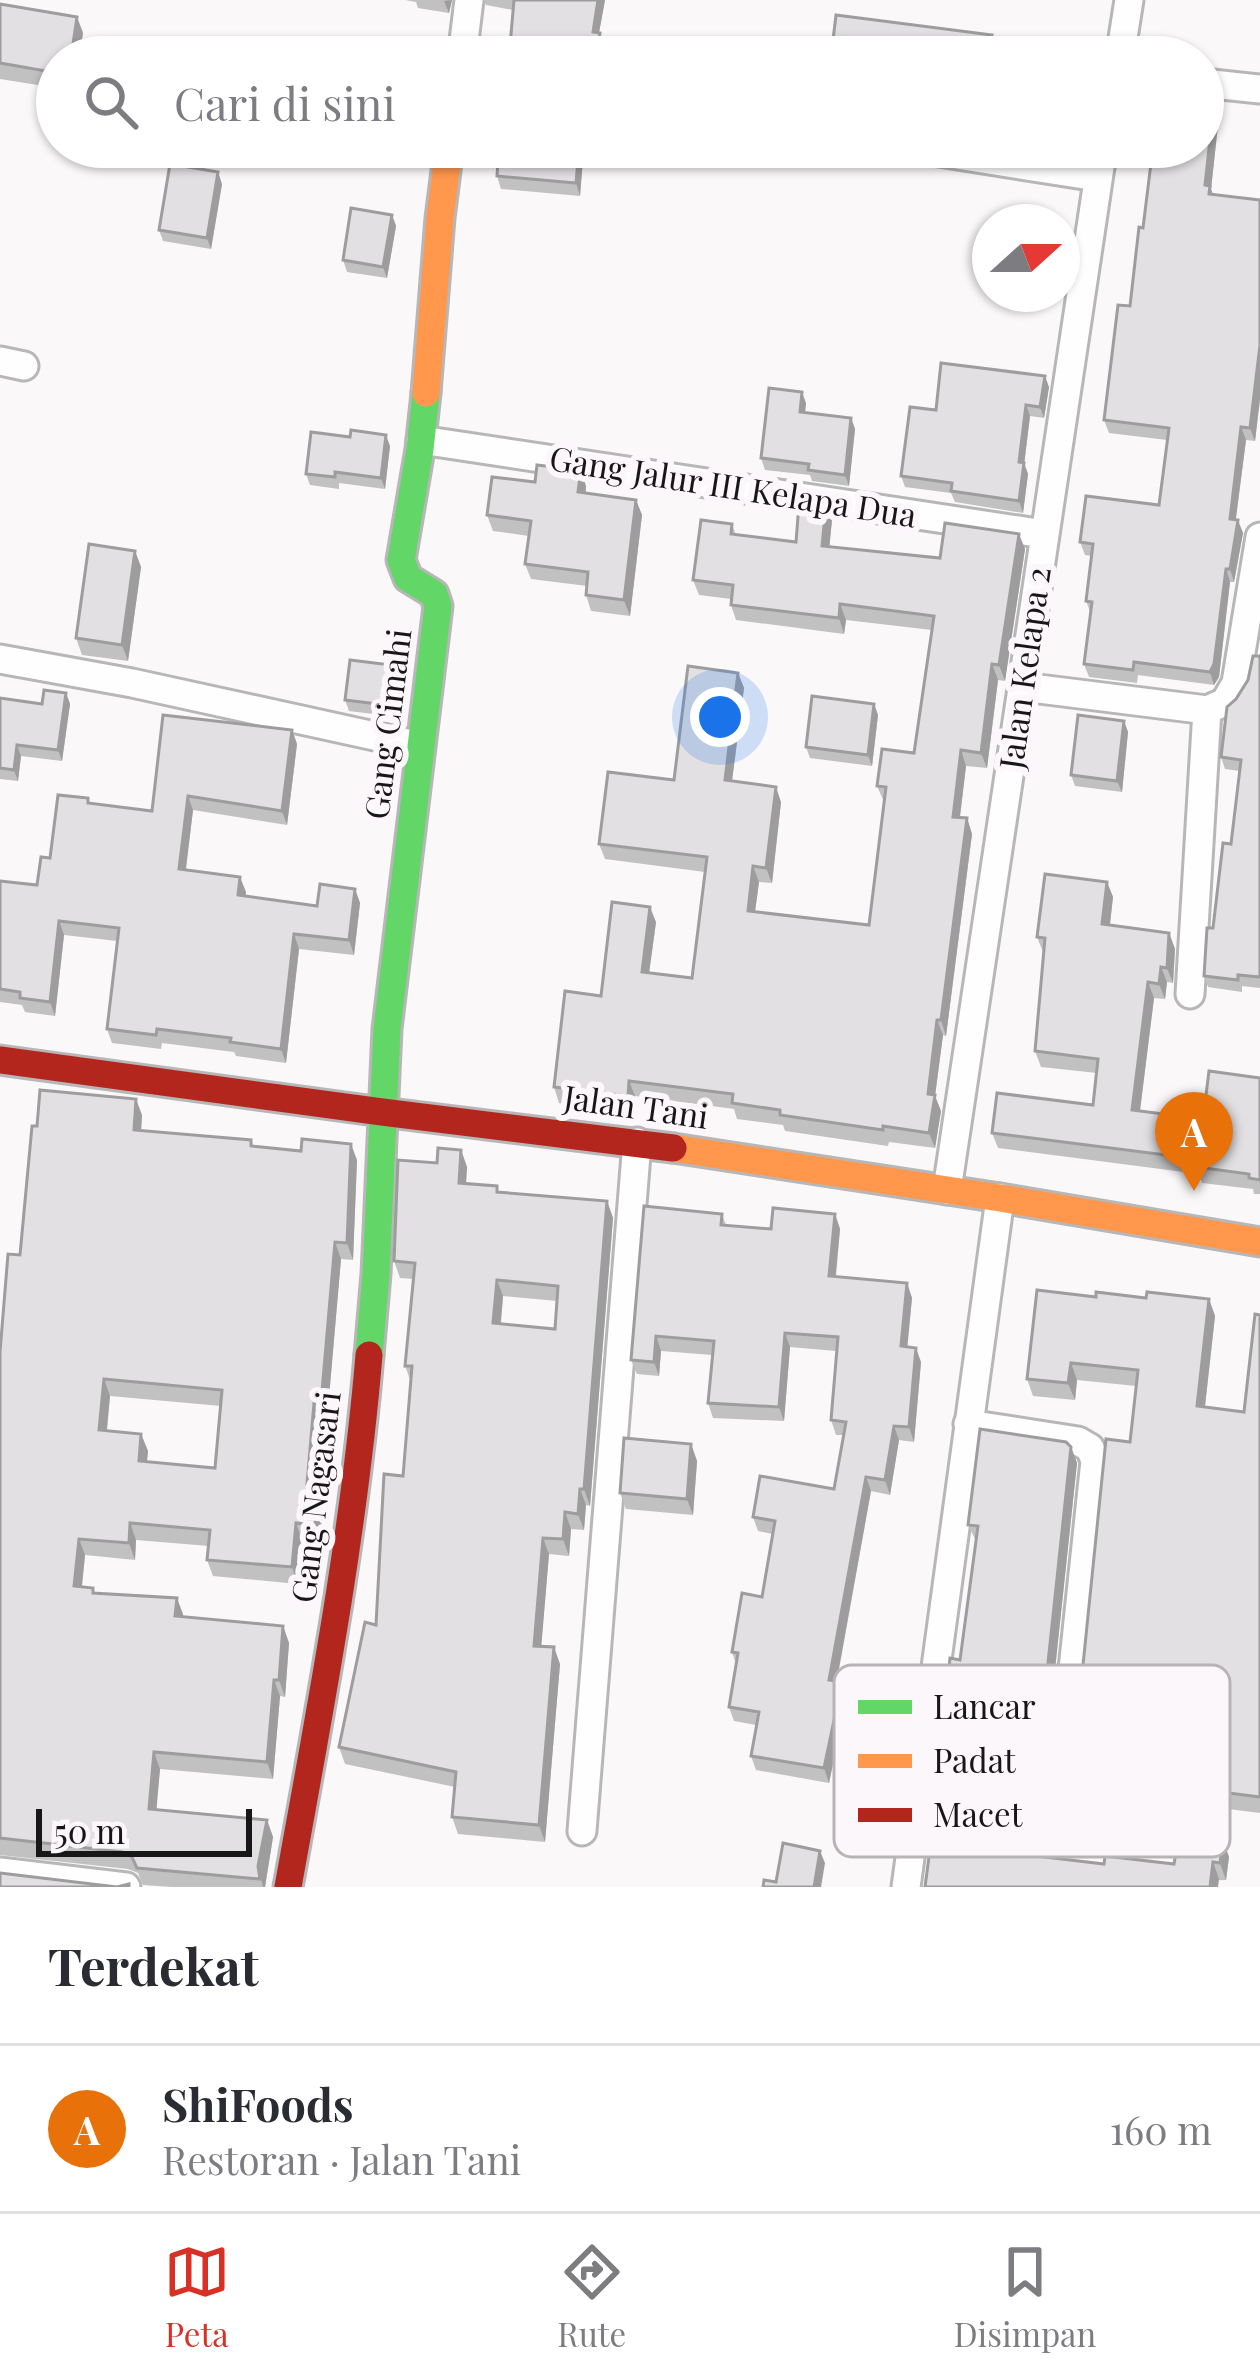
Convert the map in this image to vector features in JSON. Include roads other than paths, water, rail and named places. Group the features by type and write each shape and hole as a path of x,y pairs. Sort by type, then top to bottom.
{"main road":[{"name":"Gang Cimahi","path":"382,1112 387,1029 438,605 434,594 411,583 401,560 421,440 445,168"},
{"name":"Jalan Tani","path":"0,1060 637,1142 1260,1242"},
{"name":"Gang Nagasari","path":"288,1887 334,1636 362,1438 376,1274 382,1112"}],"street":[{"path":"465,36 470,0"},
{"path":"1123,36 1129,0"},
{"path":"1224,85 1260,89"},
{"path":"1040,168 1097,177"},
{"name":"Jalan Kelapa 2","path":"947,1190 1099,168"},
{"name":"Gang Jalur III Kelapa Dua","path":"421,440 1044,534"},
{"path":"1023,687 1207,710 1225,702 1236,683 1260,537"},
{"path":"0,659 420,746"},
{"path":"1190,994 1207,710"},
{"path":"582,1831 637,1142"},
{"path":"934,1665 1000,1198"},
{"path":"968,1424 1078,1441 1090,1448 1095,1461 1073,1665"},
{"path":"905,1887 908,1857"},
{"path":"0,1871 126,1887"}],"place":[{"name":"ShiFoods","path":"1194,1191"}]}
